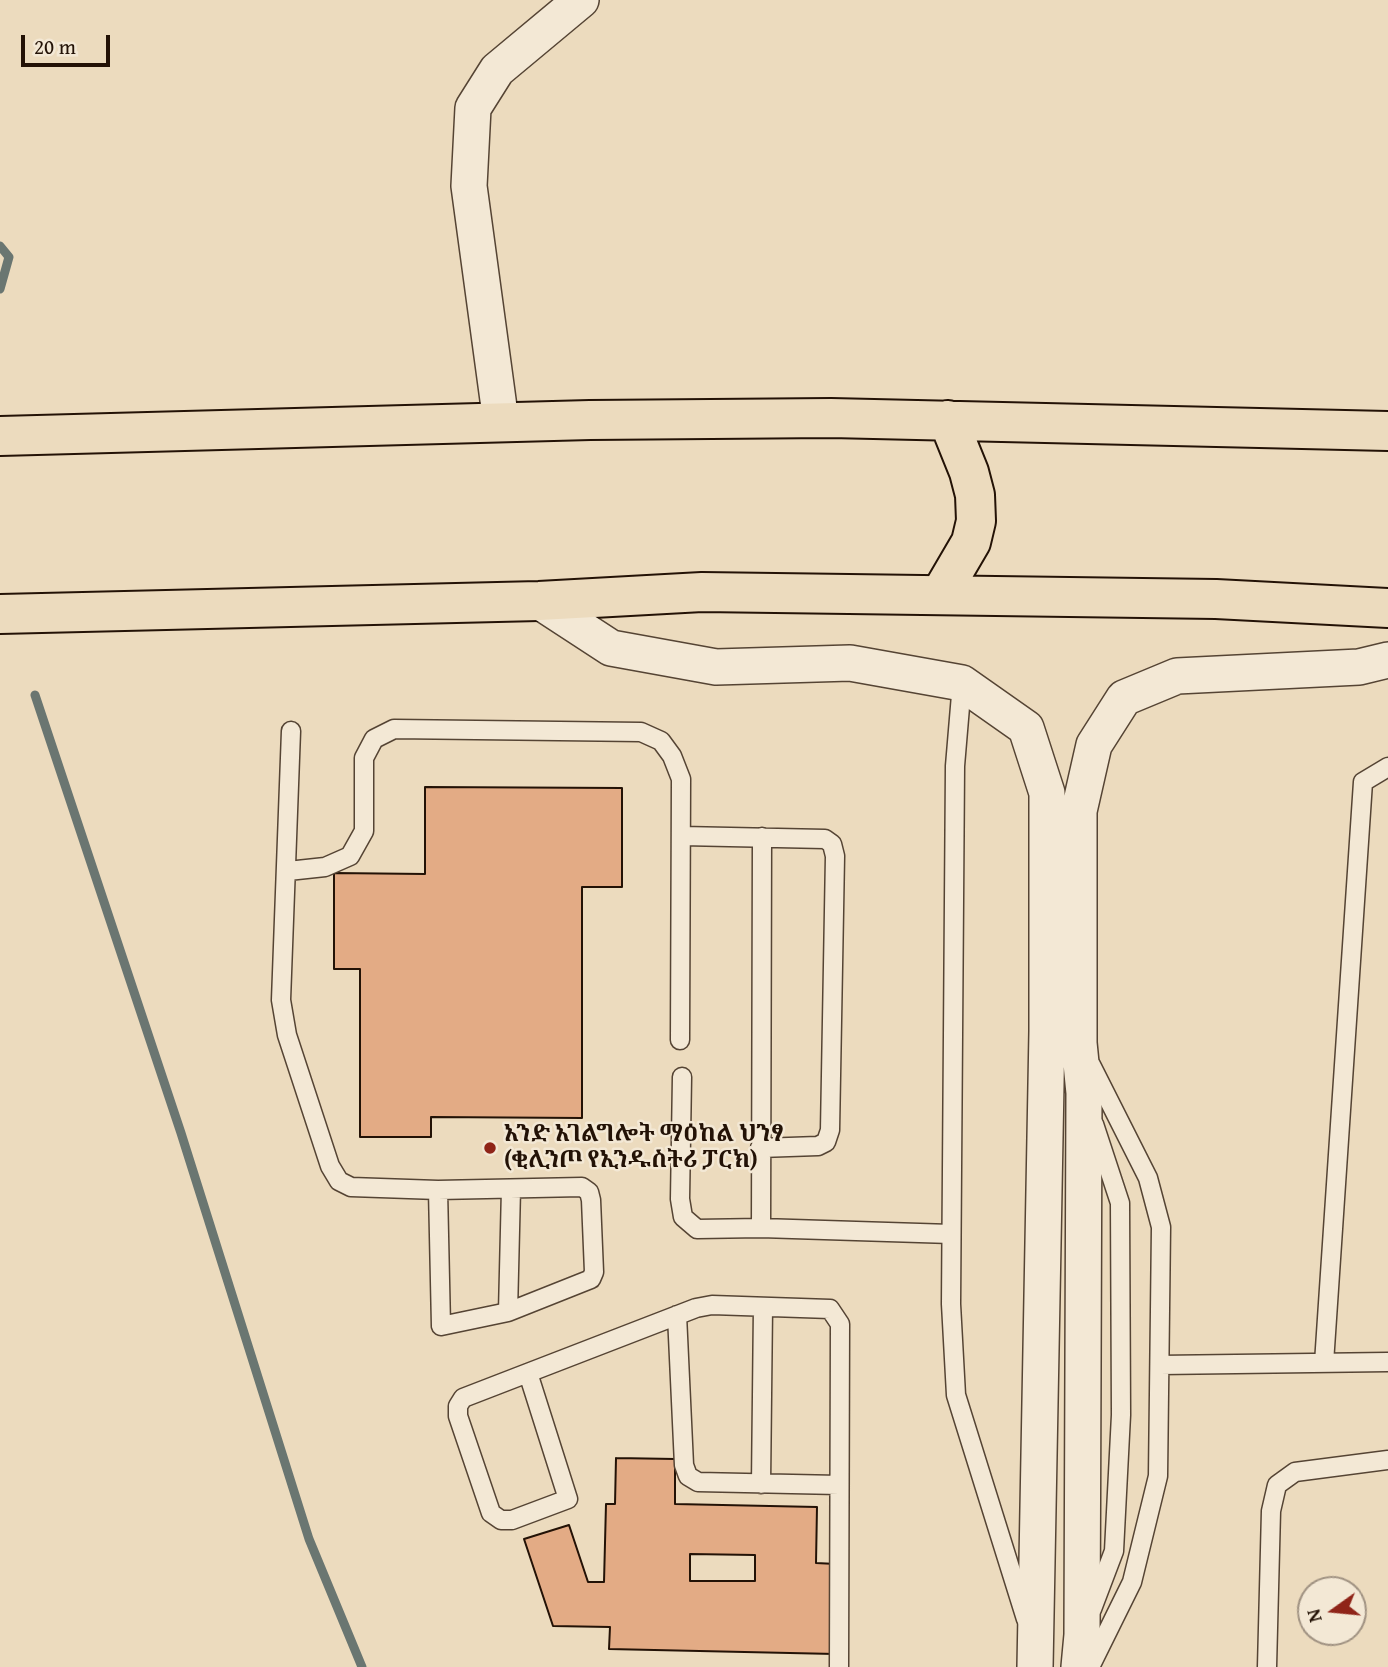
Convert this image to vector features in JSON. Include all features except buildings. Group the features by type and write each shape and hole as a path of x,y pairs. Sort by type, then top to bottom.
{"highway":[{"path":"0,436 501,422 831,418 1388,431"},
{"path":"940,595 971,542 976,521 975,495 969,472 948,420"},
{"path":"0,614 539,601 702,592 1216,599 1388,608"}],"street":[{"path":"501,422 469,187 473,108 497,70 581,0"},
{"path":"539,601 611,648 716,667 850,663 962,683 1026,728 1047,793 1046,1045 1035,1658"},
{"path":"1084,1656 1084,1093 1079,1043 1079,811 1094,746 1124,698 1177,676 1359,667 1388,660"}],"lane":[{"path":"962,683 955,766 951,1234 951,1304 956,1395 1035,1658"},
{"path":"288,871 325,867 350,856 365,831 364,758 373,739 394,729 641,732 661,741 681,779 680,1040"},
{"path":"291,731 288,871 281,1000 287,1035 330,1166 339,1181 351,1186 438,1190 582,1187 589,1192 594,1272 584,1285 508,1312 441,1326 438,1190"},
{"path":"1324,1363 1363,782 1388,766"},
{"path":"682,836 825,839 832,844 835,856 830,1130 826,1142 818,1146 760,1149"},
{"path":"761,1228 762,837"},
{"path":"1079,1043 1148,1178 1161,1227 1158,1476 1132,1582 1084,1656"},
{"path":"681,1077 680,1199 683,1217 697,1229 761,1228 951,1234"},
{"path":"508,1312 511,1189"},
{"path":"528,1373 568,1499 512,1520 502,1520 491,1513 457,1416 458,1406 463,1398 677,1315 712,1305 830,1309 838,1316 839,1667"},
{"path":"761,1484 763,1307"},
{"path":"677,1315 684,1465 688,1476 698,1482 839,1485"},
{"path":"1160,1365 1388,1362"},
{"path":"1268,1667 1271,1511 1277,1485 1294,1472 1388,1460"}],"waterway":[{"path":"0,246 9,257 0,289"},
{"path":"35,695 181,1133 309,1539 362,1667"}],"place":[{"name":"አንድ አገልግሎት ማዕከል ህንፃ (ቂሊንጦ የኢንዱስትሪ ፓርክ)","path":"490,1148"}]}
